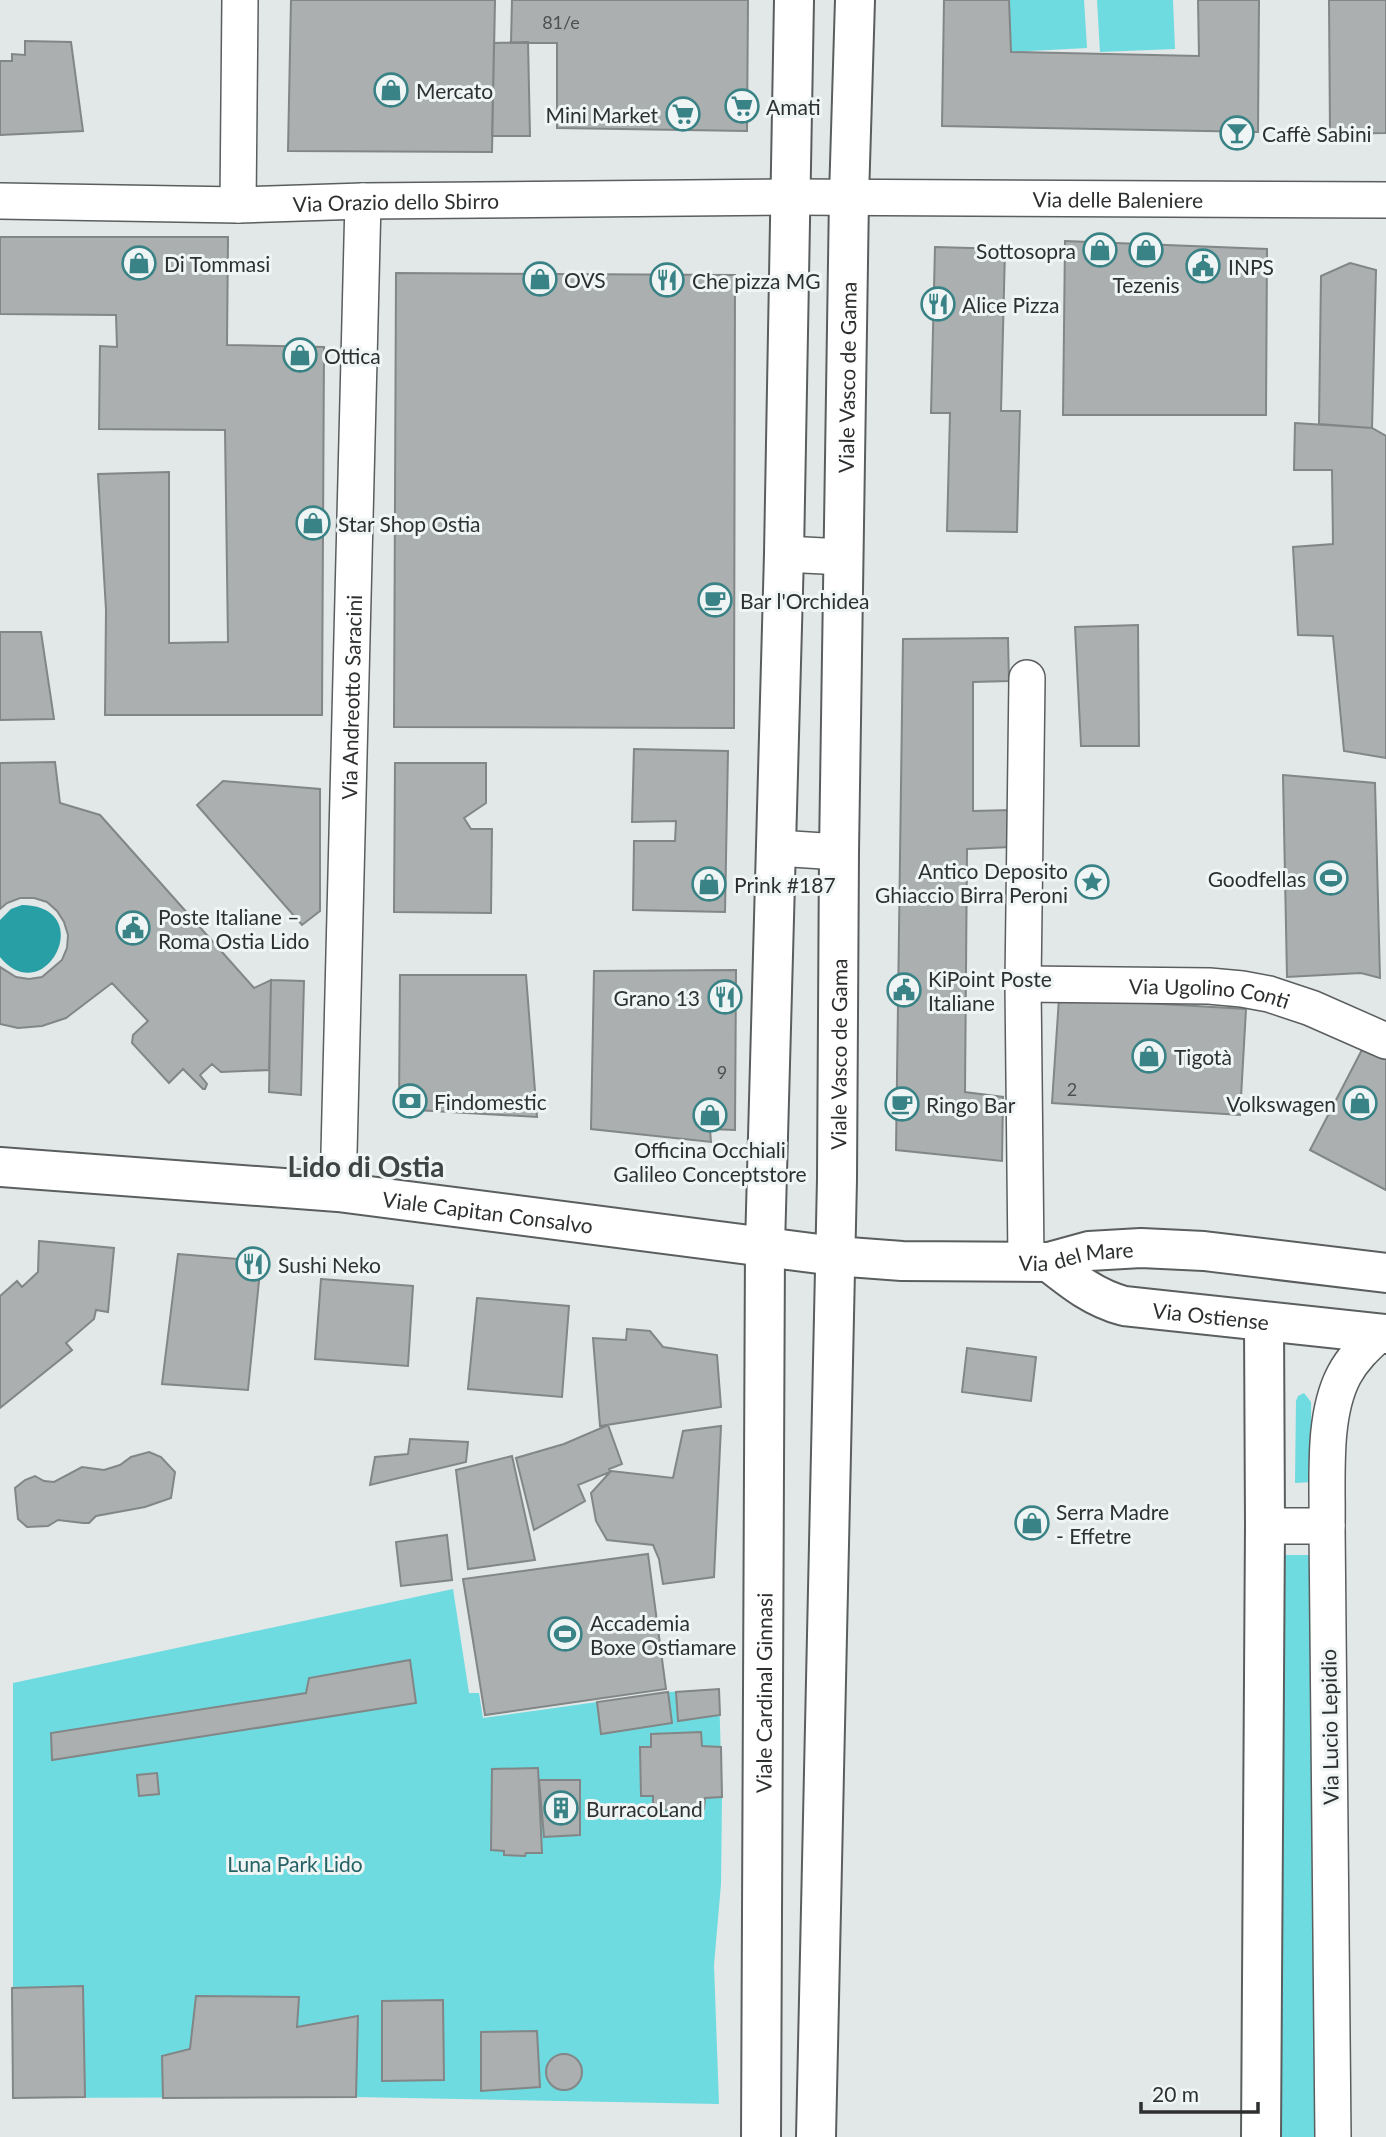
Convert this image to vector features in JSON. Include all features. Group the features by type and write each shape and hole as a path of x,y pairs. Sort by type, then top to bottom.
{"street":[{"path":"238,205 240,0"},
{"path":"765,1246 784,554 794,0"},
{"name":"Viale Vasco de Gama","path":"835,1256 849,197 855,0"},
{"path":"791,197 849,197"},
{"name":"Via Orazio dello Sbirro","path":"0,201 238,205 363,201 791,197"},
{"name":"Via delle Baleniere","path":"849,197 1386,200"},
{"name":"Via Andreotto Saracini","path":"338,1192 363,201"},
{"path":"784,554 844,556"},
{"path":"1027,678 1023,984 1038,1261"},
{"path":"777,848 839,852"},
{"name":"Via Ugolino Conti","path":"1023,984 1209,986 1249,990 1311,1008 1386,1041"},
{"name":"Viale Capitan Consalvo","path":"0,1167 338,1192 765,1246"},
{"name":"Via del Mare","path":"765,1246 835,1256 902,1261 1038,1261 1089,1251 1141,1248 1204,1251 1386,1273"},
{"name":"Viale Cardinal Ginnasi","path":"761,2137 765,1246"},
{"path":"816,2137 835,1256"},
{"name":"Via Ostiense","path":"1038,1261 1107,1302 1144,1309 1383,1334"},
{"path":"1261,2137 1264,1322"},
{"name":"Via Lucio Lepidio","path":"1333,2137 1327,1526 1330,1426 1333,1403 1344,1375 1354,1360 1383,1334"},
{"path":"1265,1526 1327,1526"}],"green space":[{"path":"1009,0 1084,0 1087,48 1011,52"},
{"path":"1097,0 1173,0 1175,49 1100,52"},
{"path":"1304,1393 1311,1402 1312,1482 1295,1483 1296,1401 1298,1396"},
{"path":"1275,1555 1321,1555 1321,2137 1274,2137"},
{"name":"Luna Park Lido","path":"453,1589 469,1693 479,1693 483,1718 668,1692 719,1689 721,1884 714,1965 719,2104 356,2097 13,2098 13,1683"}],"shaded area":[{"path":"22,905 45,910 57,921 61,936 57,952 47,965 33,972 17,971 0,957 0,920 11,909"}],"building":[{"name":"Mercato","path":"291,0 495,0 492,152 288,151"},
{"path":"512,0 748,0 747,131 557,128 557,43 511,43"},
{"path":"944,0 1009,0 1011,52 1199,56 1198,0 1259,0 1258,132 942,126"},
{"path":"1329,0 1386,0 1386,133 1330,134"},
{"path":"25,41 71,42 83,131 0,135 0,61 12,61 12,54 25,55"},
{"path":"528,42 530,136 492,136 494,43"},
{"path":"0,237 228,237 227,345 324,347 322,715 105,715 106,610 98,474 169,472 169,643 228,642 225,430 99,429 100,346 117,347 116,315 0,314"},
{"path":"1065,241 1267,249 1266,415 1063,415"},
{"path":"935,247 1005,249 1001,411 1020,411 1017,532 947,531 950,413 931,413"},
{"path":"1350,263 1376,270 1372,428 1319,424 1321,276"},
{"path":"396,273 735,275 734,728 394,727"},
{"path":"1295,423 1372,428 1386,436 1386,758 1344,751 1333,636 1298,635 1293,547 1333,544 1332,470 1294,470"},
{"path":"1138,625 1139,746 1081,746 1075,627"},
{"path":"0,632 41,632 54,719 0,720"},
{"path":"1008,638 1009,681 973,682 973,811 1011,810 1010,847 967,849 965,1092 1003,1097 1002,1161 896,1150 903,639"},
{"path":"634,749 728,751 725,912 633,910 634,841 675,841 676,821 632,822"},
{"name":"Poste Italiane – Roma Ostia Lido","path":"55,762 60,803 100,815 254,988 271,980 269,1070 221,1072 212,1064 200,1075 207,1084 205,1089 183,1069 169,1083 132,1043 133,1035 148,1021 112,983 66,1018 42,1026 18,1028 0,1024 0,967 16,977 42,977 62,960 68,935 57,911 47,902 20,898 0,909 0,763"},
{"path":"395,763 486,763 486,803 464,818 471,829 492,829 491,913 394,912"},
{"name":"Goodfellas","path":"1283,775 1375,783 1380,978 1361,973 1287,977"},
{"path":"223,781 320,789 320,911 302,925 197,805"},
{"path":"736,970 735,1130 710,1129 711,1142 591,1129 594,971"},
{"path":"400,975 526,975 537,1117 399,1109"},
{"path":"271,980 304,981 301,1095 269,1092"},
{"name":"Tigotà","path":"1059,998 1246,1009 1240,1115 1052,1103"},
{"name":"Volkswagen","path":"1365,1044 1386,1056 1386,1190 1310,1150"},
{"path":"39,1241 114,1248 108,1312 96,1310 94,1319 66,1343 72,1350 0,1408 0,1296 17,1281 22,1287 38,1272"},
{"path":"178,1254 261,1261 248,1390 162,1384"},
{"path":"321,1279 413,1286 408,1366 315,1359"},
{"path":"477,1298 569,1306 562,1397 468,1389"},
{"path":"627,1329 650,1331 663,1347 717,1355 721,1407 600,1426 593,1338 626,1340"},
{"path":"967,1348 1036,1357 1031,1401 962,1392"},
{"path":"608,1425 622,1464 578,1485 585,1501 534,1530 516,1458 564,1444"},
{"path":"721,1426 714,1577 663,1584 659,1559 653,1545 607,1540 596,1521 591,1493 611,1471 673,1478 683,1431"},
{"path":"410,1439 468,1442 466,1462 370,1485 375,1457 408,1454"},
{"path":"149,1452 161,1457 175,1472 171,1498 145,1507 96,1516 89,1523 58,1520 48,1526 27,1527 18,1519 15,1488 25,1480 35,1476 54,1482 82,1467 104,1470"},
{"path":"512,1456 535,1560 468,1569 456,1470"},
{"path":"447,1535 452,1580 401,1586 396,1542"},
{"name":"Accademia Boxe Ostiamare","path":"648,1554 666,1689 485,1715 463,1579"},
{"path":"410,1660 416,1703 52,1760 51,1733 306,1693 309,1678"},
{"path":"719,1689 720,1715 678,1721 676,1692"},
{"path":"668,1692 672,1723 601,1734 597,1702"},
{"path":"701,1732 702,1746 721,1747 722,1797 705,1798 704,1809 653,1810 653,1796 641,1796 640,1747 651,1747 651,1734"},
{"path":"538,1768 542,1853 526,1853 525,1856 504,1855 504,1851 491,1850 492,1769"},
{"path":"157,1773 159,1794 139,1796 137,1775"},
{"name":"BurracoLand","path":"539,1780 580,1780 580,1835 544,1837"},
{"path":"83,1986 85,2097 13,2098 12,1988"},
{"path":"196,1996 299,1997 297,2027 358,2016 356,2097 163,2098 162,2056 190,2049"},
{"path":"443,2000 444,2080 382,2081 382,2001"},
{"path":"537,2031 540,2087 481,2091 481,2032"},
{"path":"564,2054 577,2059 582,2072 577,2085 564,2090 551,2085 546,2072 551,2059"}],"place":[{"name":"Mercato","path":"391,90"},
{"name":"Amati","path":"742,106"},
{"name":"Mini Market","path":"683,114"},
{"name":"Caffè Sabini","path":"1237,133"},
{"name":"Sottosopra","path":"1100,250"},
{"name":"Tezenis","path":"1146,250"},
{"name":"Di Tommasi","path":"139,263"},
{"name":"INPS","path":"1203,266"},
{"name":"OVS","path":"540,279"},
{"name":"Che pizza MG","path":"667,280"},
{"name":"Alice Pizza","path":"938,304"},
{"name":"Ottica","path":"300,355"},
{"name":"Star Shop Ostia","path":"313,523"},
{"name":"Bar l'Orchidea","path":"715,600"},
{"name":"Goodfellas","path":"1331,878"},
{"name":"Antico Deposito Ghiaccio Birra Peroni","path":"1092,882"},
{"name":"Prink #187","path":"709,884"},
{"name":"Poste Italiane – Roma Ostia Lido","path":"133,928"},
{"name":"KiPoint Poste Italiane","path":"904,990"},
{"name":"Grano 13","path":"725,997"},
{"name":"Tigotà","path":"1149,1056"},
{"name":"Findomestic","path":"410,1101"},
{"name":"Volkswagen","path":"1360,1103"},
{"name":"Ringo Bar","path":"902,1104"},
{"name":"Officina Occhiali Galileo Conceptstore","path":"710,1115"},
{"name":"Sushi Neko","path":"253,1264"},
{"name":"Serra Madre - Effetre","path":"1032,1523"},
{"name":"Accademia Boxe Ostiamare","path":"565,1634"},
{"name":"BurracoLand","path":"561,1808"}],"district":[{"name":"Lido di Ostia","path":"366,1166"}]}
